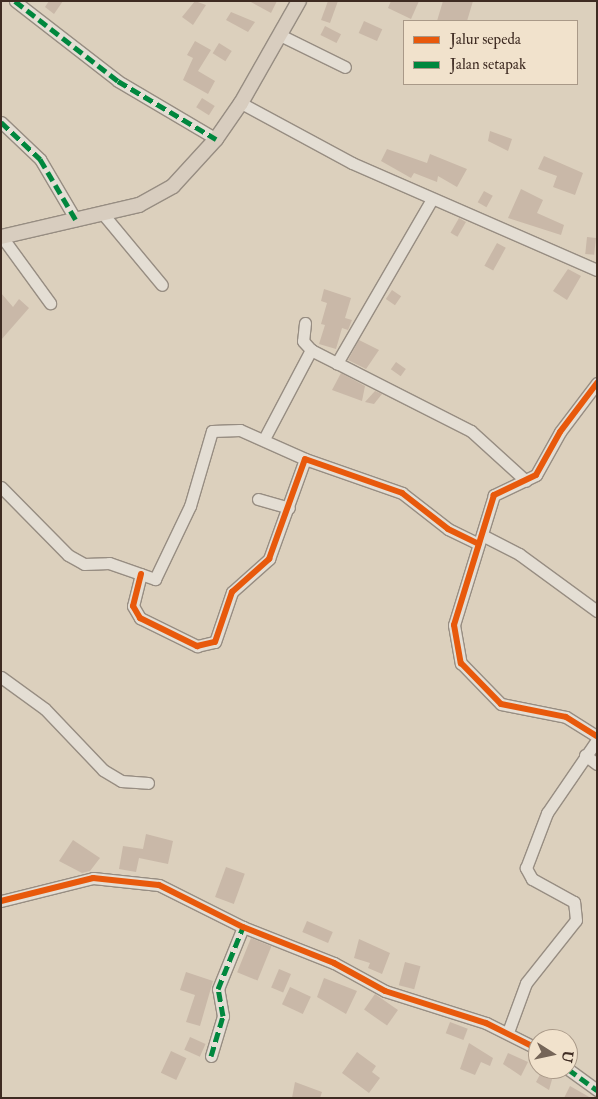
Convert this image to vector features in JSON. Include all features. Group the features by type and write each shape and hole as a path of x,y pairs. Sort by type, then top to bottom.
{"main road":[{"path":"2,237 139,205 173,186 216,139 241,103 282,36 299,1"}],"street":[{"path":"16,1 118,81 216,139"},
{"path":"282,36 345,66"},
{"path":"241,103 352,163 597,270"},
{"path":"1,122 40,159 76,220"},
{"path":"337,364 432,199"},
{"path":"103,214 162,285"},
{"path":"2,237 50,303"},
{"path":"305,323 303,341 311,350 471,431 526,481"},
{"path":"264,439 311,350"},
{"path":"508,1032 526,983 576,920 574,902 532,878 526,868 547,813 597,738 566,717 501,704 467,673 454,625 497,491 526,481 546,462 560,432 597,383"},
{"path":"1,486 68,555 84,564 109,563 155,579 160,574 190,506 212,431 230,428 264,439 305,459 402,493 448,528 519,554 597,611"},
{"path":"141,574 134,612 186,641 210,646 217,638 232,592 269,559 289,508 305,459"},
{"path":"258,499 289,508"},
{"path":"1,677 45,709 103,770 121,781 148,783"},
{"path":"585,755 597,764"},
{"path":"1,901 93,878 129,879 190,897 243,927 334,963 384,991 508,1032 528,1043"},
{"path":"211,1056 223,1016 218,989 243,927"},
{"path":"578,1076 597,1090"}],"building":[{"path":"49,1 63,1 54,14 45,7"},
{"path":"195,1 206,5 193,25 182,17"},
{"path":"249,1 277,1 271,13"},
{"path":"328,1 338,1 330,23 321,20"},
{"path":"391,1 419,1 411,19 388,8"},
{"path":"443,1 473,1 467,20 437,20"},
{"path":"231,12 255,22 248,32 226,20"},
{"path":"364,21 382,29 377,41 359,33"},
{"path":"325,26 341,34 336,43 320,35"},
{"path":"195,41 211,50 198,71 215,81 208,94 183,80 193,58 187,55"},
{"path":"219,43 232,51 225,61 213,53"},
{"path":"202,98 215,106 209,115 196,107"},
{"path":"490,131 512,139 508,151 488,141"},
{"path":"387,149 427,163 430,154 467,169 457,187 438,176 437,182 414,173 411,178 381,161"},
{"path":"544,156 583,173 575,195 553,187 557,176 538,169"},
{"path":"521,189 543,200 537,213 564,225 561,235 508,218"},
{"path":"484,191 493,196 486,207 478,202"},
{"path":"459,218 466,222 457,237 450,233"},
{"path":"587,237 596,238 594,255 585,254"},
{"path":"497,243 506,248 493,271 484,266"},
{"path":"568,269 581,276 567,300 553,291"},
{"path":"324,289 351,298 345,318 352,320 348,330 342,328 336,349 319,344 325,325 321,324 327,303 321,301"},
{"path":"392,290 401,296 395,305 386,299"},
{"path":"1,293 13,307 19,299 29,308 1,340"},
{"path":"359,340 379,350 366,369 348,360"},
{"path":"396,362 406,369 401,376 391,369"},
{"path":"341,373 365,386 362,401 332,390"},
{"path":"375,391 382,394 374,404 365,402"},
{"path":"146,834 173,841 168,864 139,858 136,872 119,869 123,846 143,849"},
{"path":"73,840 100,858 90,871 82,873 59,861"},
{"path":"226,867 245,874 234,904 215,897"},
{"path":"307,921 333,932 328,943 302,932"},
{"path":"251,938 271,946 258,981 237,972"},
{"path":"359,939 390,953 382,974 368,968 370,963 354,958"},
{"path":"405,962 420,966 414,989 399,985"},
{"path":"279,969 291,974 283,992 271,987"},
{"path":"186,972 213,981 200,1026 186,1022 195,995 180,990"},
{"path":"324,978 357,991 346,1014 317,997"},
{"path":"290,987 311,997 303,1014 282,1004"},
{"path":"375,994 398,1010 387,1026 364,1010"},
{"path":"450,1022 468,1029 463,1040 446,1033"},
{"path":"190,1037 206,1044 200,1057 184,1050"},
{"path":"469,1043 493,1058 490,1066 481,1062 475,1075 460,1069"},
{"path":"171,1051 186,1058 176,1080 161,1073"},
{"path":"357,1052 376,1066 372,1072 380,1078 369,1093 342,1073"},
{"path":"508,1053 528,1062 521,1076 503,1064"},
{"path":"538,1079 552,1079 549,1090 536,1082"},
{"path":"295,1082 322,1092 320,1098 292,1098"},
{"path":"570,1086 591,1098 564,1098"}],"marked path":[{"path":"15,1 118,81 216,139"},
{"path":"1,122 40,159 76,220"},
{"path":"211,1056 223,1016 218,989 243,927"},
{"path":"578,1076 597,1090"}],"cycle path":[{"path":"597,383 560,432 536,475 494,495 454,625 461,663 501,704 566,717 597,736"},
{"path":"141,574 133,606 140,618 197,646 215,642 232,592 269,559 305,459 402,493 448,529 479,544"},
{"path":"1,901 93,878 159,885 243,927 334,963 385,991 486,1023 528,1044"}]}
